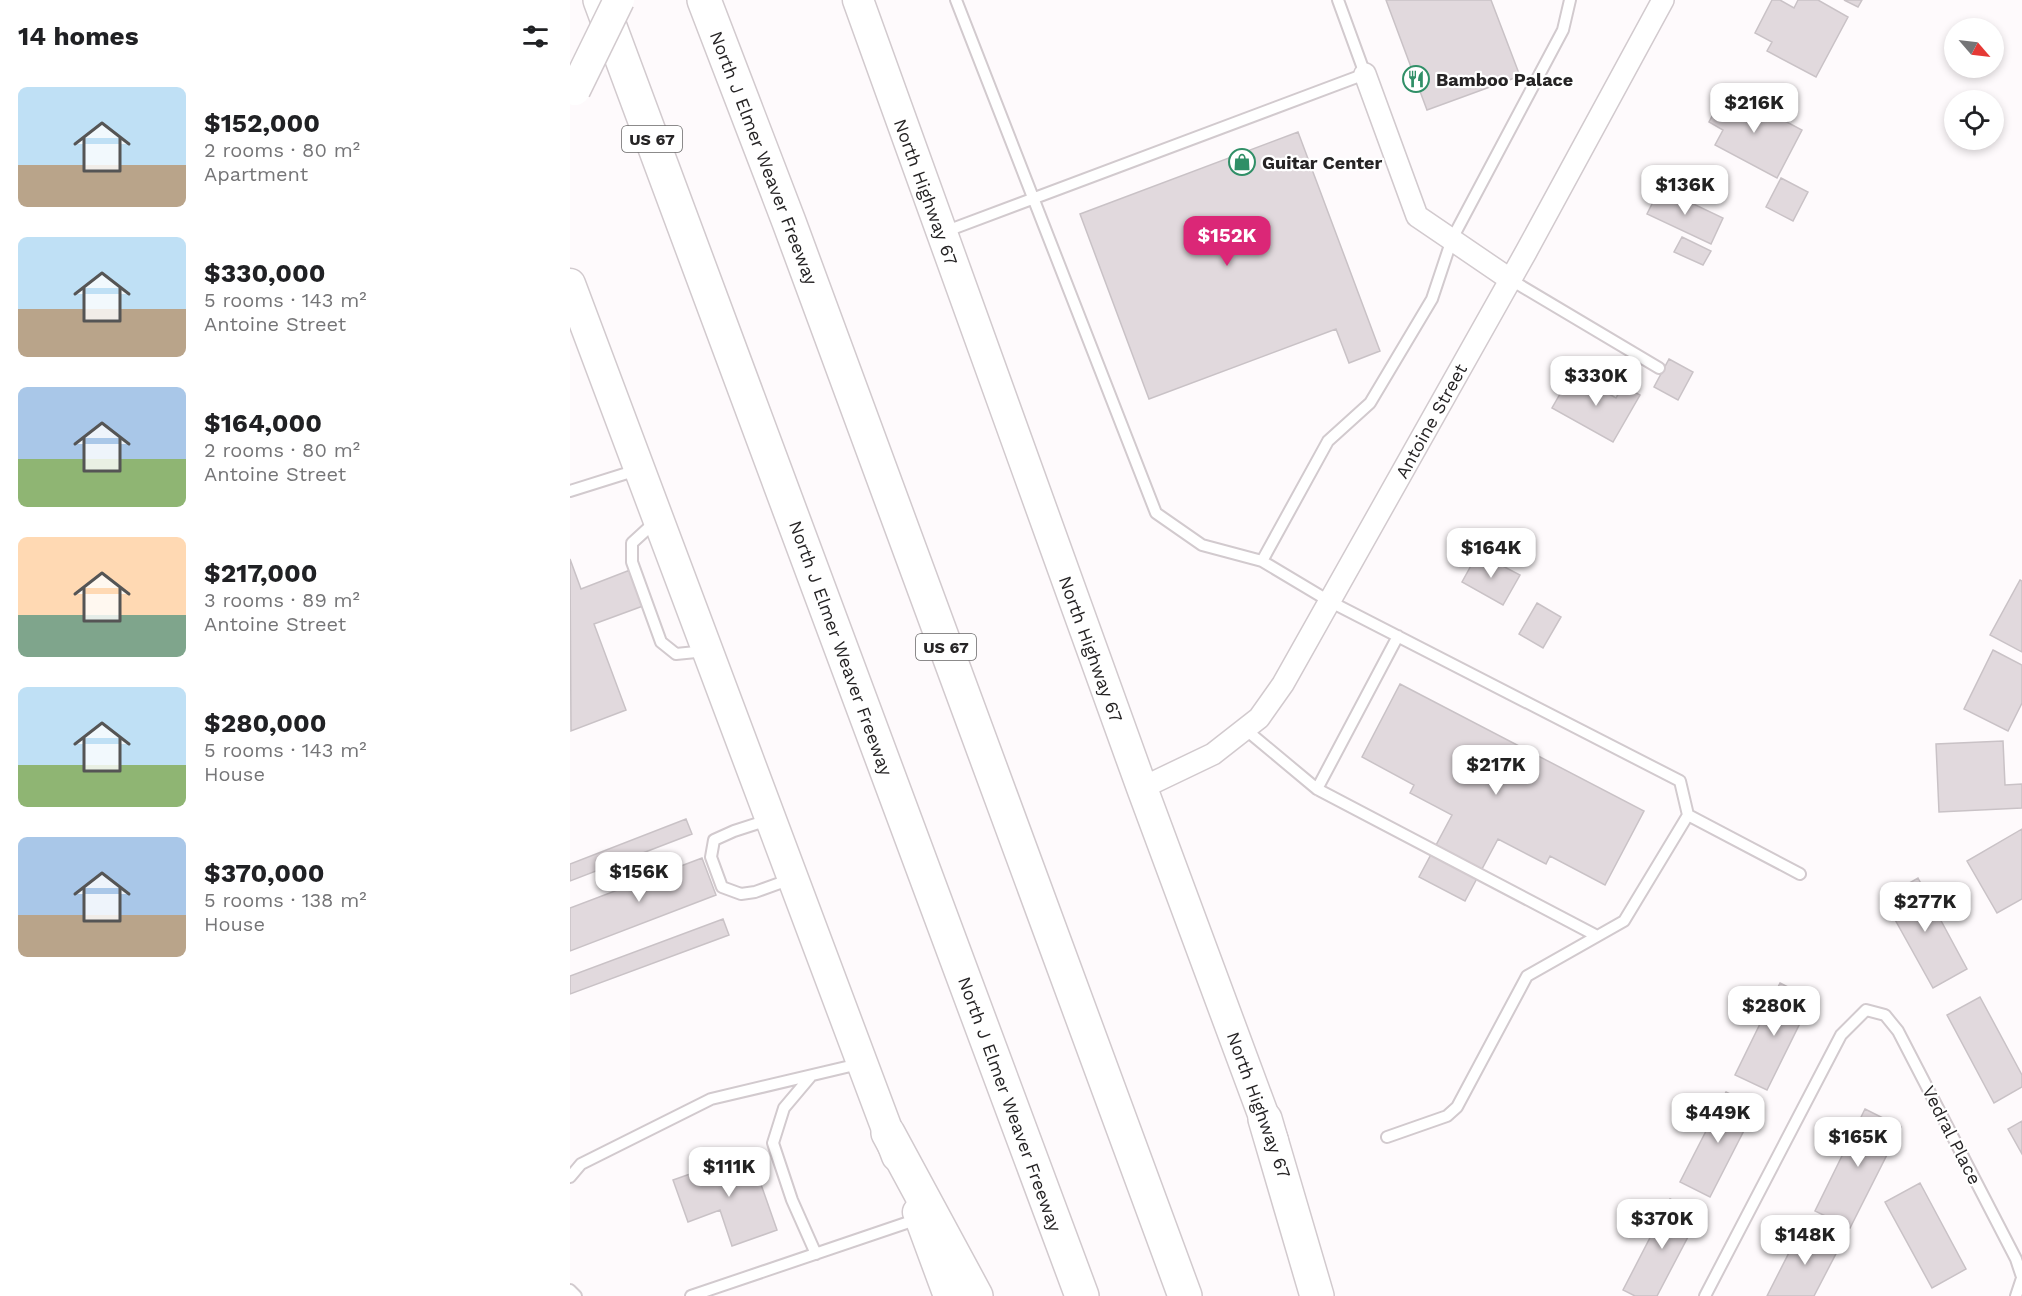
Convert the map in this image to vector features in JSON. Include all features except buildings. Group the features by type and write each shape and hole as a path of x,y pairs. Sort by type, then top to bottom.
{"highway":[{"name":"North J Elmer Weaver Freeway","path":"600,0 1082,1296"},
{"name":"North J Elmer Weaver Freeway","path":"704,0 793,233 1185,1296"},
{"path":"1264,1119 1317,1296"},
{"path":"888,1132 976,1296"}],"main road":[{"path":"572,94 619,0"},
{"name":"North Highway 67","path":"858,0 940,233 1142,788 1330,1296"},
{"path":"570,284 950,1296"},
{"path":"570,354 578,357 606,381"}],"street":[{"name":"Antoine Street","path":"1142,788 1213,754 1259,718 1282,684 1511,280 1663,0"},
{"path":"1365,74 1417,216 1511,280"}],"lane":[{"path":"957,0 1156,513 1202,545 1262,561 1329,601 1680,781 1688,815 1624,921 1527,976 1457,1107 1452,1112 1447,1116 1387,1137"},
{"path":"940,233 1365,74 1338,0"},
{"path":"1262,561 1328,441 1370,403 1432,299 1452,239 1563,30 1570,0"},
{"path":"1511,280 1659,368"},
{"path":"570,491 640,469"},
{"path":"659,518 633,543 632,562 661,642 676,654 708,651"},
{"path":"1317,789 1398,636"},
{"path":"1245,729 1317,789 1597,936"},
{"path":"1688,815 1800,874"},
{"path":"771,818 714,840 711,856 722,887 741,894 754,892 793,878"},
{"name":"Vedral Place","path":"1706,1296 1841,1035 1866,1010 1885,1015 1898,1031 2016,1259 2022,1278 2016,1296"},
{"path":"570,1177 582,1164 711,1099 862,1063"},
{"path":"811,1075 784,1108 773,1143 792,1200 816,1254"},
{"path":"691,1296 920,1218"},
{"path":"570,1290 576,1296"}],"place":[{"name":"Bamboo Palace","path":"1416,79"},
{"name":"Guitar Center","path":"1242,162"}]}
